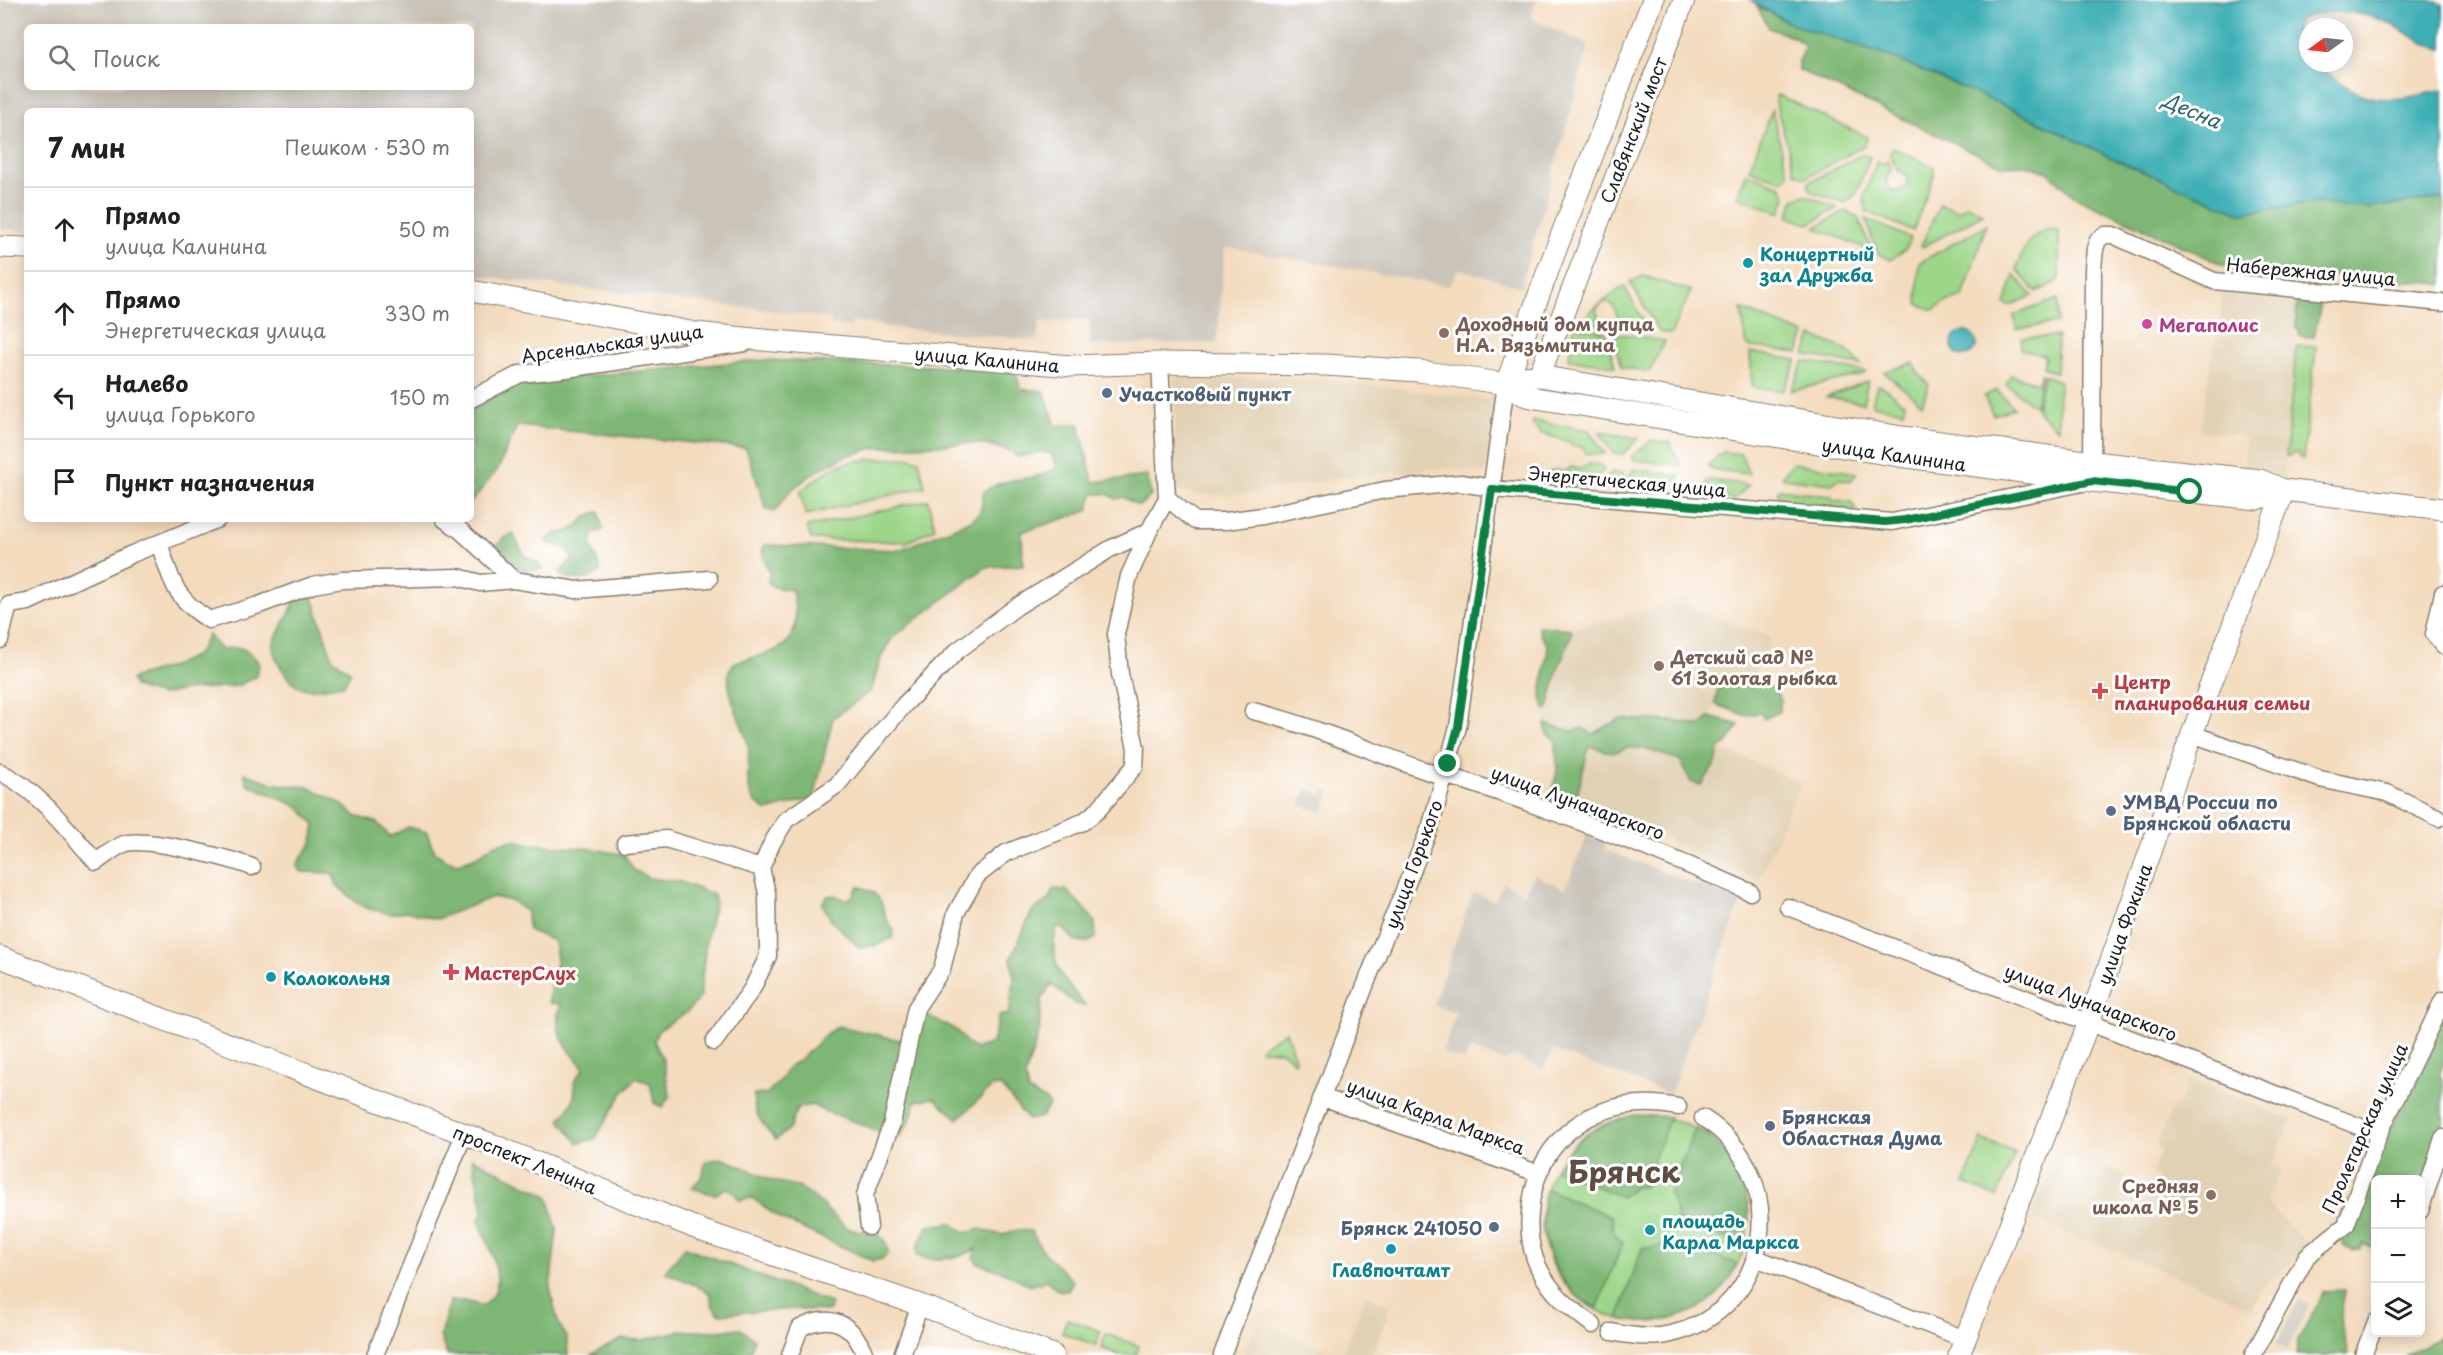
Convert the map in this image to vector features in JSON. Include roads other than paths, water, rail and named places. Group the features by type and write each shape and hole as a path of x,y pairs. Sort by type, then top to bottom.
{"main road":[{"name":"Славянский мост","path":"1556,249 1653,0"},
{"name":"Славянский мост","path":"1539,376 1684,0"},
{"path":"0,247 24,248"},
{"name":"улица Горького","path":"1506,384 1556,249"},
{"name":"улица Калинина","path":"474,292 696,333 1071,366 1160,363 1326,365 1419,371 1506,384 1524,395 1546,400 1899,456 2092,472"},
{"name":"улица Калинина","path":"1506,384 1524,377 1539,376 2257,499 2284,490 2443,509"},
{"name":"улица Фокина","path":"1962,1347 2089,1022 2192,734 2284,490"},
{"name":"проспект Ленина","path":"0,957 464,1134 703,1230 920,1305 1053,1355"}],"street":[{"name":"Набережная улица","path":"2092,472 2092,286 2095,249 2098,240 2105,235 2113,235 2214,281 2443,303"},
{"name":"Арсенальская улица","path":"474,397 520,374 763,340"},
{"path":"869,1227 864,1196 892,1123 916,1008 942,969 956,913 977,876 1006,854 1083,822 1097,811 1135,766 1136,748 1120,674 1116,634 1129,576 1167,498 1160,363"},
{"name":"улица Горького","path":"1222,1355 1431,825 1458,727 1506,384"},
{"name":"Энергетическая улица","path":"1167,498 1195,521 1227,521 1262,516 1385,490 1461,483 1492,489 1892,522 2092,472"},
{"path":"0,640 5,603 28,602 211,522"},
{"path":"448,522 514,580"},
{"path":"714,1042 752,989 768,956 767,893 761,868 786,820 837,785 904,705 957,651 1016,607 1110,549 1149,531"},
{"path":"159,543 173,586 189,607 209,620 313,585 342,580 458,576 480,583 514,580 576,590 709,579"},
{"path":"2443,593 2434,634 2443,646"},
{"name":"улица Луначарского","path":"1253,711 1296,722 1433,773 1612,833 1750,892"},
{"path":"2192,734 2320,780 2387,793 2439,818"},
{"path":"0,772 14,779 58,818 96,862 126,843 165,846 215,855 252,867"},
{"path":"625,843 666,839 761,868"},
{"name":"улица Луначарского","path":"1788,907 2379,1134"},
{"name":"Пролетарская улица","path":"2253,1355 2307,1256 2346,1225 2379,1134 2443,1000"},
{"name":"улица Карла Маркса","path":"1323,1096 1537,1173"},
{"name":"улица Карла Маркса","path":"1593,1325 1561,1302 1539,1269 1528,1231 1531,1191 1537,1173 1546,1156 1571,1128 1604,1110 1641,1102 1678,1107"},
{"path":"1612,1332 1631,1336 1671,1334 1707,1319 1737,1293 1756,1258 1762,1221 1756,1183 1739,1150 1712,1123 1703,1118"},
{"path":"375,1355 464,1134"},
{"path":"2425,1198 2443,1138"},
{"path":"1756,1258 1962,1347"},
{"path":"902,1355 920,1305"},
{"path":"790,1355 800,1328 816,1320 834,1322 850,1330 860,1343 865,1355"},
{"path":"2363,1355 2371,1335"}],"water":[{"name":"Десна","path":"1750,0 2429,0 2443,4 2443,49 2423,42 2383,20 2346,12 2320,13 2299,18 2296,37 2299,44 2299,72 2327,72 2360,94 2385,99 2443,90 2443,198 2367,208 2316,203 2240,213 2116,160 2017,111 1893,58 1791,24"},
{"path":"1964,332 1969,333 1975,339 1975,349 1969,355 1964,356 1959,355 1953,349 1952,344 1953,339 1959,333"}],"place":[{"name":"Концертный зал Дружба","path":"1748,263"},
{"name":"Мегаполис","path":"2147,324"},
{"name":"Доходный дом купца Н.А. Вязьмитина","path":"1444,333"},
{"name":"Участковый пункт","path":"1107,393"},
{"name":"Детский сад № 61 Золотая рыбка","path":"1659,666"},
{"name":"Центр планирования семьи","path":"2100,691"},
{"name":"УМВД России по Брянской области","path":"2111,811"},
{"name":"МастерСлух","path":"451,972"},
{"name":"Колокольня","path":"271,977"},
{"name":"Брянская Областная Дума","path":"1770,1126"},
{"name":"Средняя школа № 5","path":"2211,1195"},
{"name":"Брянск 241050","path":"1494,1227"},
{"name":"площадь Карла Маркса","path":"1650,1230"},
{"name":"Главпочтамт","path":"1391,1249"}],"district":[{"name":"Брянск","path":"1624,1170"}]}
